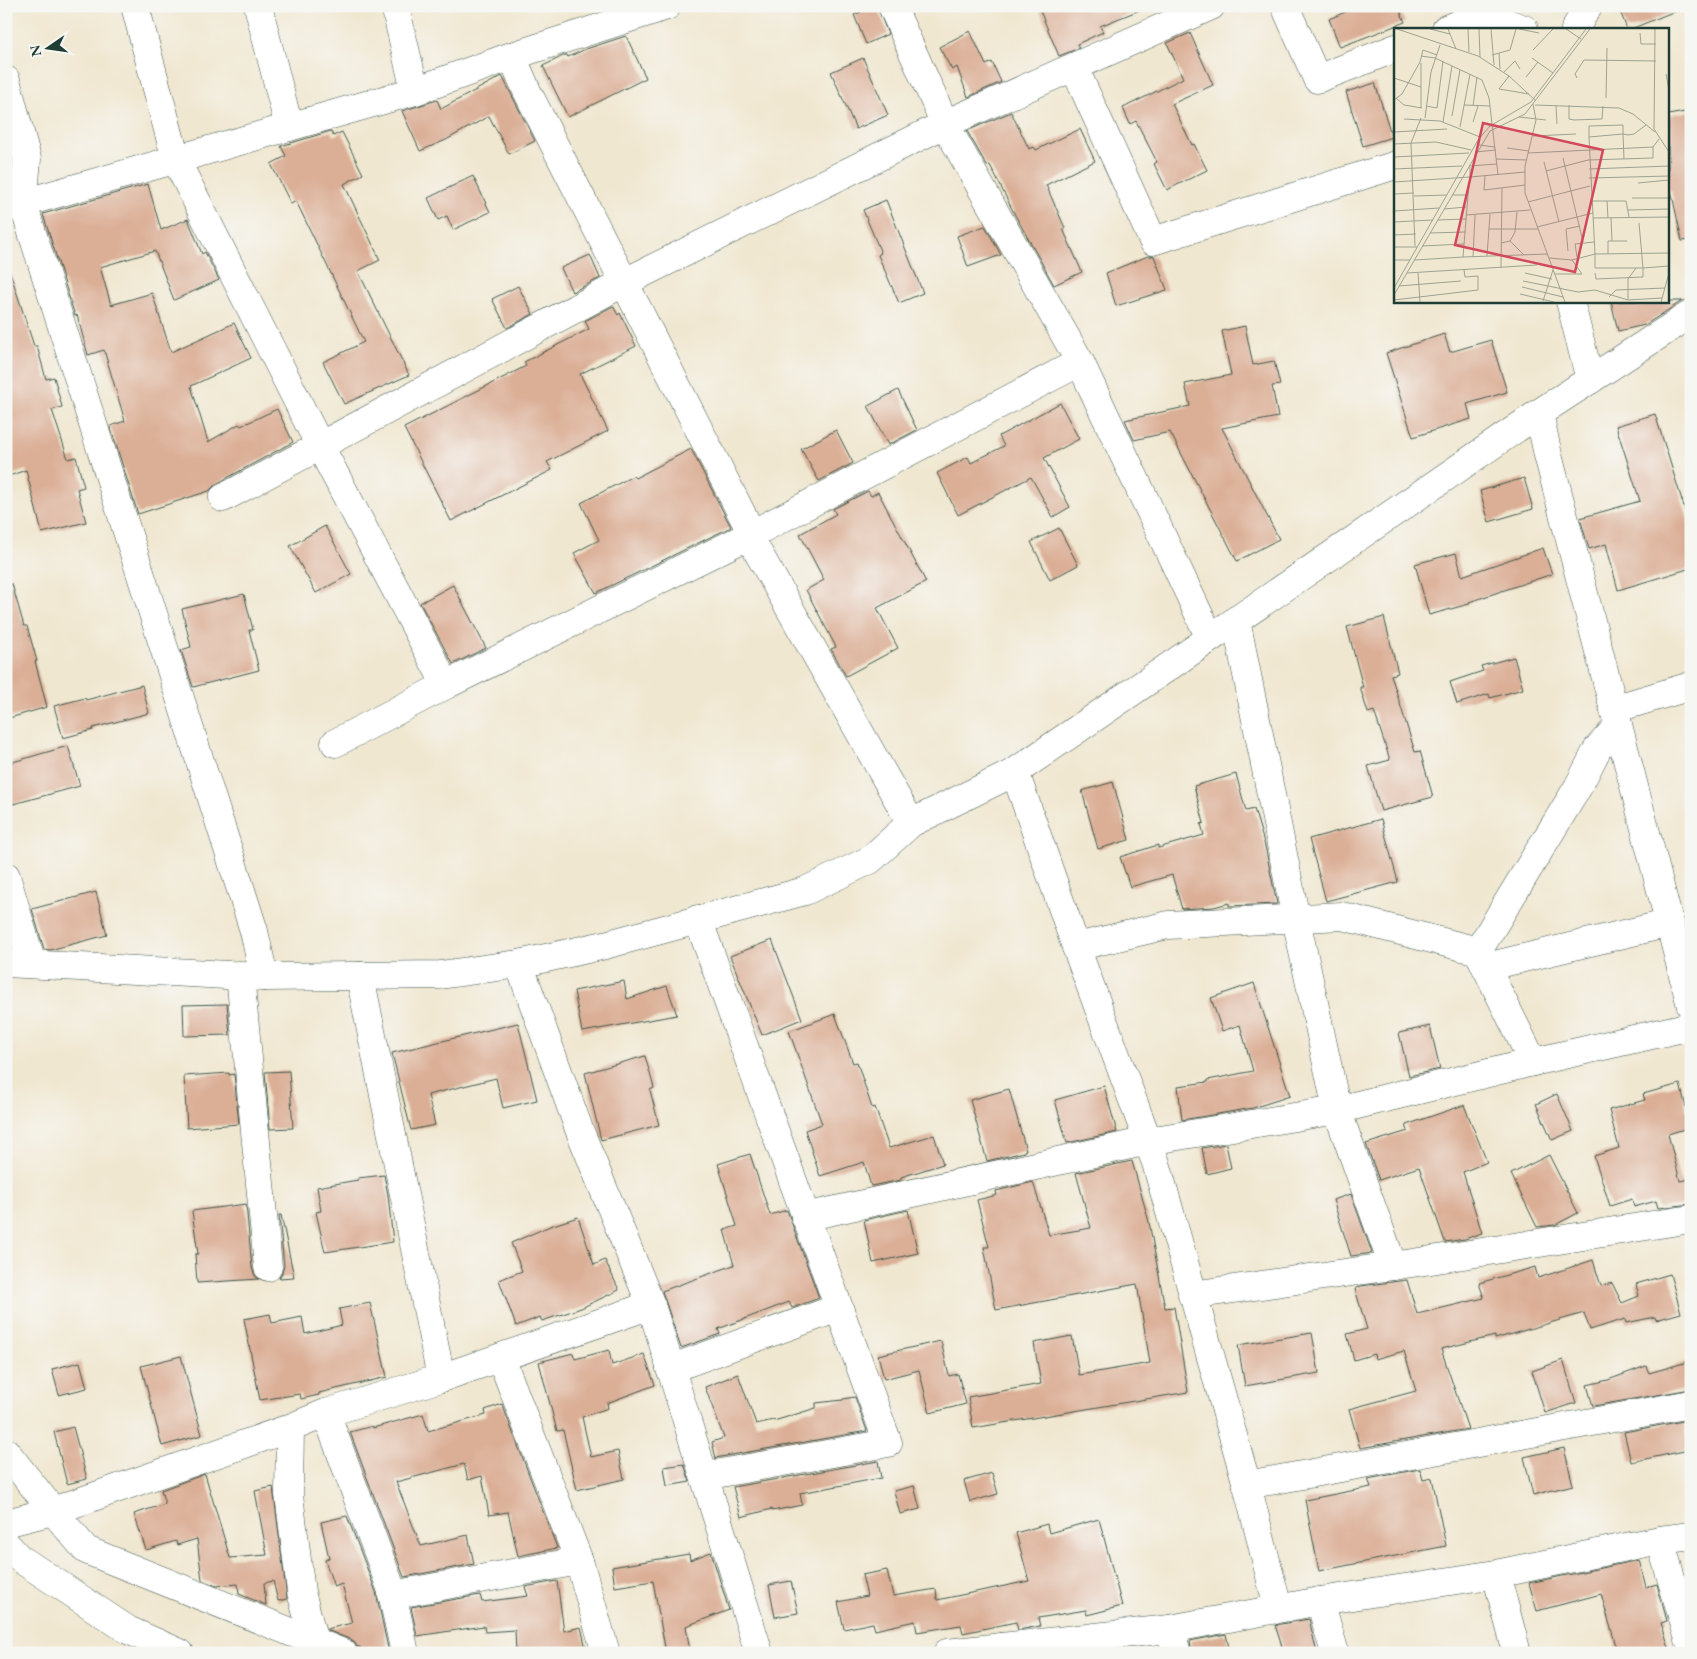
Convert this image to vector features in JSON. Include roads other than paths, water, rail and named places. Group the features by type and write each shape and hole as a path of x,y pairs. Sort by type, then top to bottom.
{"street":[{"path":"134,6 176,160 320,446 446,685"},
{"path":"258,6 289,127"},
{"path":"395,6 415,91"},
{"path":"15,206 415,91 512,56 667,6"},
{"path":"892,6 945,124 1080,362 1210,638"},
{"path":"223,498 623,283 945,124 1211,6"},
{"path":"1285,6 1317,79 1394,49"},
{"path":"1576,28 1588,6"},
{"path":"1448,28 1481,10 1522,28"},
{"path":"512,56 527,91 623,283 752,534 755,547 911,823"},
{"path":"1074,67 1153,241 1394,166"},
{"path":"6,80 28,159 15,206 248,912 268,1267"},
{"path":"1570,302 1590,380"},
{"path":"6,876 19,964 252,976 440,975 519,964 605,945 805,891 870,860 911,823 1015,772 1539,413 1691,314"},
{"path":"335,743 446,685 752,534 1080,362"},
{"path":"1539,413 1548,455 1691,1006"},
{"path":"1236,620 1296,919 1337,1110 1393,1266"},
{"path":"1482,959 1616,717 1691,686"},
{"path":"1015,772 1076,947 1156,1163 1247,1485 1278,1608"},
{"path":"1076,947 1168,925 1342,916 1482,959 1670,923"},
{"path":"698,919 888,1443 704,1476"},
{"path":"1482,959 1533,1062"},
{"path":"519,964 579,1129 650,1305 759,1653"},
{"path":"360,976 441,1378"},
{"path":"805,1217 1148,1141 1337,1110 1691,1026"},
{"path":"1192,1295 1393,1266 1691,1219"},
{"path":"6,1523 53,1511 290,1428 326,1413 501,1358 650,1305"},
{"path":"670,1369 838,1308"},
{"path":"501,1358 579,1560 606,1653"},
{"path":"1247,1485 1691,1404"},
{"path":"326,1413 392,1595 405,1653"},
{"path":"290,1428 289,1495 301,1592 314,1641"},
{"path":"6,1452 86,1550 344,1653"},
{"path":"947,1653 1174,1641 1278,1608 1496,1574 1660,1540 1691,1536"},
{"path":"1660,1540 1691,1646"},
{"path":"6,1544 19,1558 128,1630 180,1653"},
{"path":"392,1595 579,1560"},
{"path":"1496,1574 1517,1653"},
{"path":"1320,1601 1335,1653"}]}
